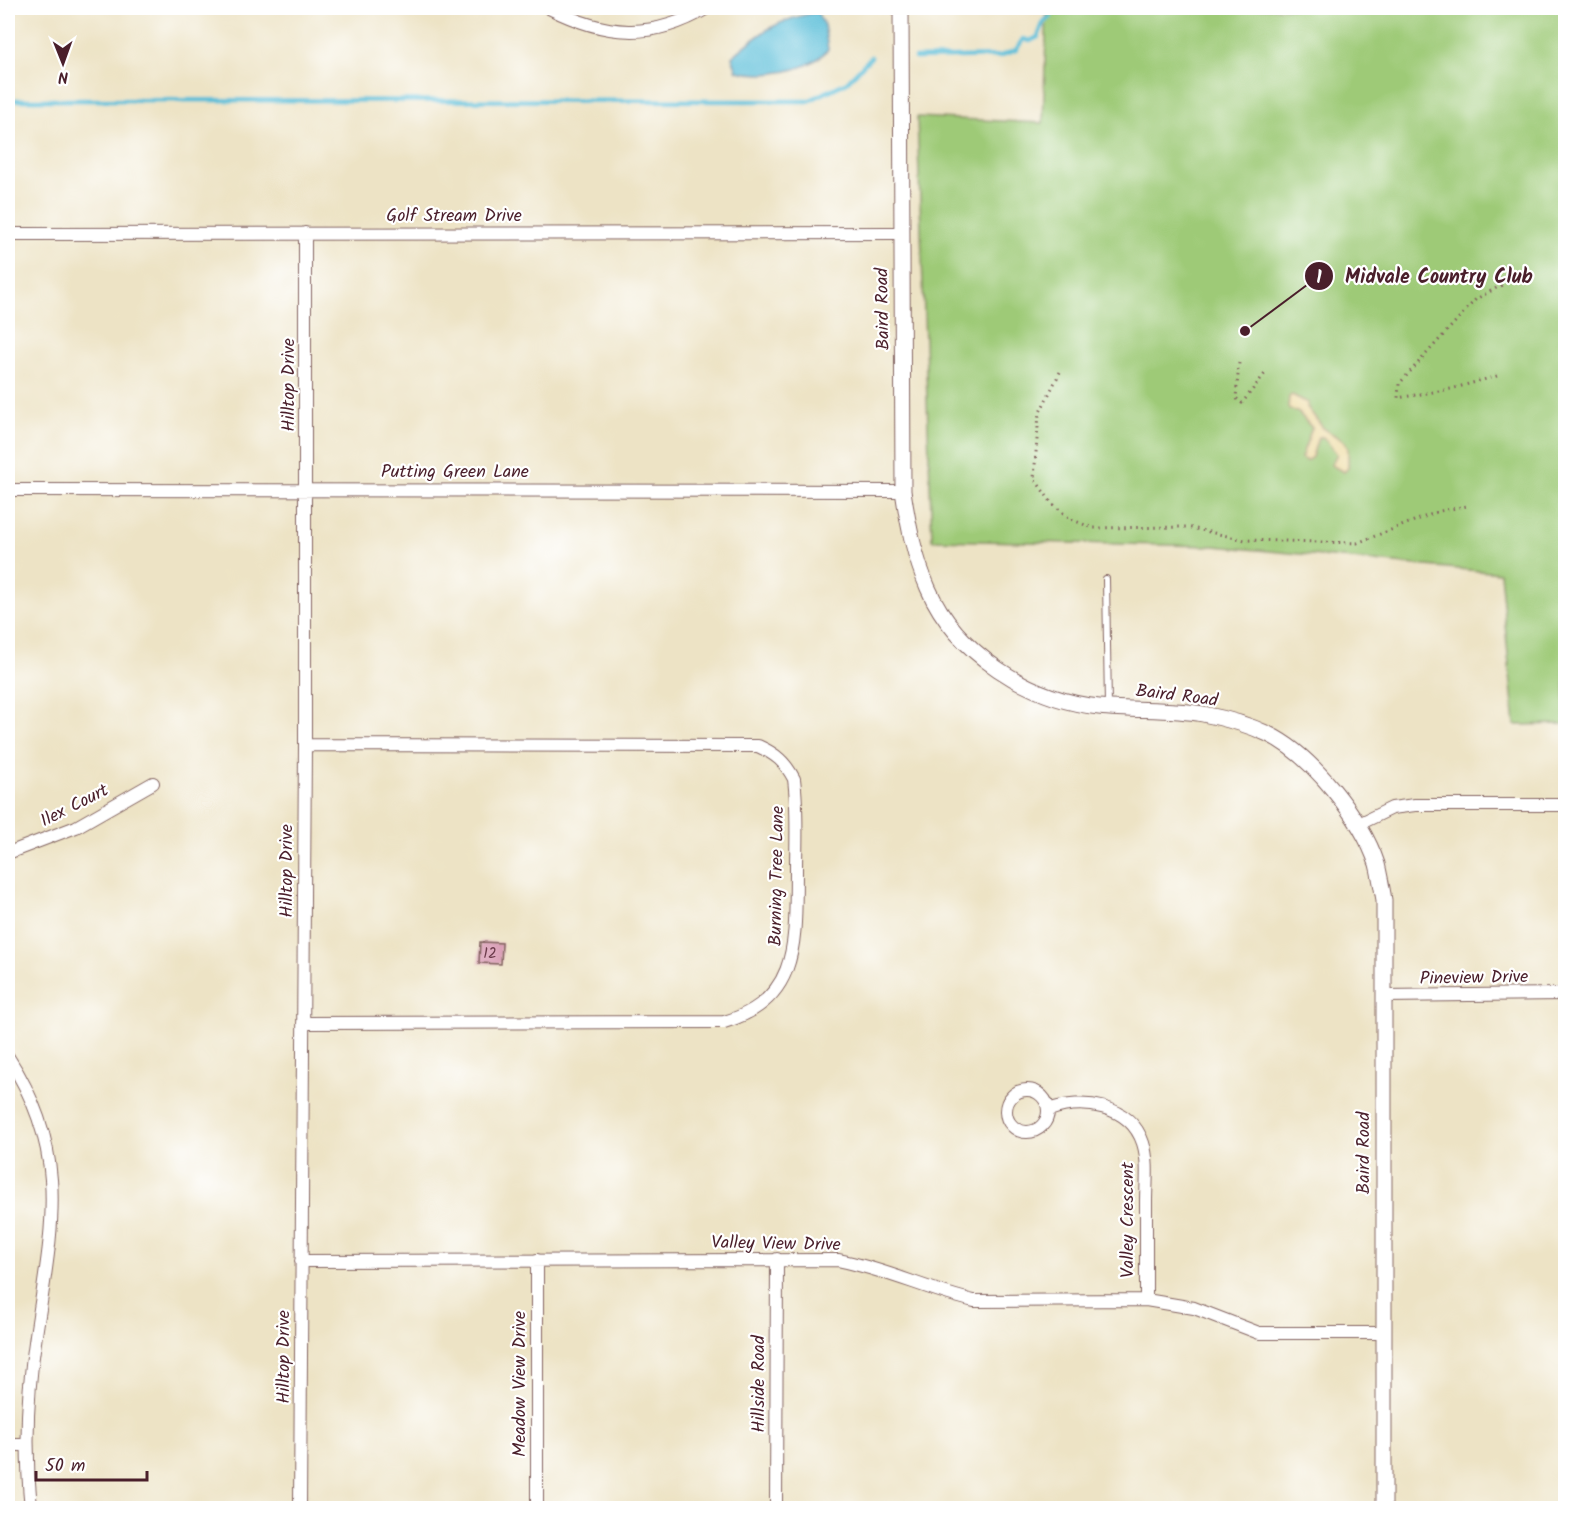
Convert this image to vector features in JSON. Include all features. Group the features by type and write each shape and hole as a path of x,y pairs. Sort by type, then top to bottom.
{"street":[{"path":"549,8 586,25 619,32 672,24 707,8"},
{"name":"Baird Road","path":"901,8 900,233 903,491 911,541 928,589 942,614 962,637 1005,674 1036,691 1068,702 1203,714 1269,734 1311,766 1328,784 1357,825 1377,864 1384,900 1382,1333 1384,1509"},
{"name":"Hilltop Drive","path":"300,1509 305,745 305,233"},
{"name":"Golf Stream Drive","path":"8,234 900,233"},
{"name":"Putting Green Lane","path":"8,490 903,491"},
{"name":"Burning Tree Lane","path":"303,1023 724,1022 743,1016 774,993 785,975 795,933 794,779 787,765 775,754 758,746 305,745"},
{"name":"Ilex Court","path":"8,853 75,827 153,783"},
{"path":"1357,825 1392,808 1415,805 1566,805"},
{"name":"Pineview Drive","path":"1384,996 1566,994"},
{"path":"8,1057 38,1112 51,1181 52,1220 46,1277 35,1336 27,1445 31,1509"},
{"name":"Valley Crescent","path":"1049,1110 1063,1105 1098,1106 1116,1112 1137,1130 1146,1160 1146,1300"},
{"name":"Hillside Road","path":"776,1509 777,1259"},
{"name":"Meadow View Drive","path":"537,1260 537,1509"},
{"name":"Valley View Drive","path":"301,1261 838,1260 862,1265 948,1295 974,1301 1146,1300 1194,1308 1260,1333 1382,1333"},
{"path":"8,1445 27,1445"}],"lane":[{"path":"1106,579 1108,707"}],"path":[{"path":"1497,376 1452,389 1398,398 1399,384 1476,299 1502,285"},
{"path":"1239,363 1236,398 1242,403 1267,371"},
{"path":"1060,372 1039,414 1034,478 1051,502 1070,519 1093,528 1187,527 1245,540 1358,543 1440,511 1467,506"}],"green space":[{"path":"1047,8 1565,8 1565,724 1515,725 1500,573 1215,546 932,540 917,117 1043,123"}],"sand":[{"path":"1292,395 1308,403 1307,407 1323,428 1345,442 1348,449 1348,468 1344,472 1331,465 1337,454 1323,437 1318,437 1312,457 1306,461 1301,458 1312,428 1299,413 1288,408 1289,397"}],"water":[{"path":"817,12 824,25 828,49 820,57 786,71 760,74 737,71 732,57 752,40 780,23"}],"building":[{"path":"480,942 502,943 501,964 479,963"}],"waterway":[{"path":"915,58 1000,56 1016,50 1023,39 1030,41 1038,37 1044,21 1051,17"},
{"path":"8,100 808,101 847,82 871,57"}],"place":[{"name":"Midvale Country Club","path":"1245,331"}]}
